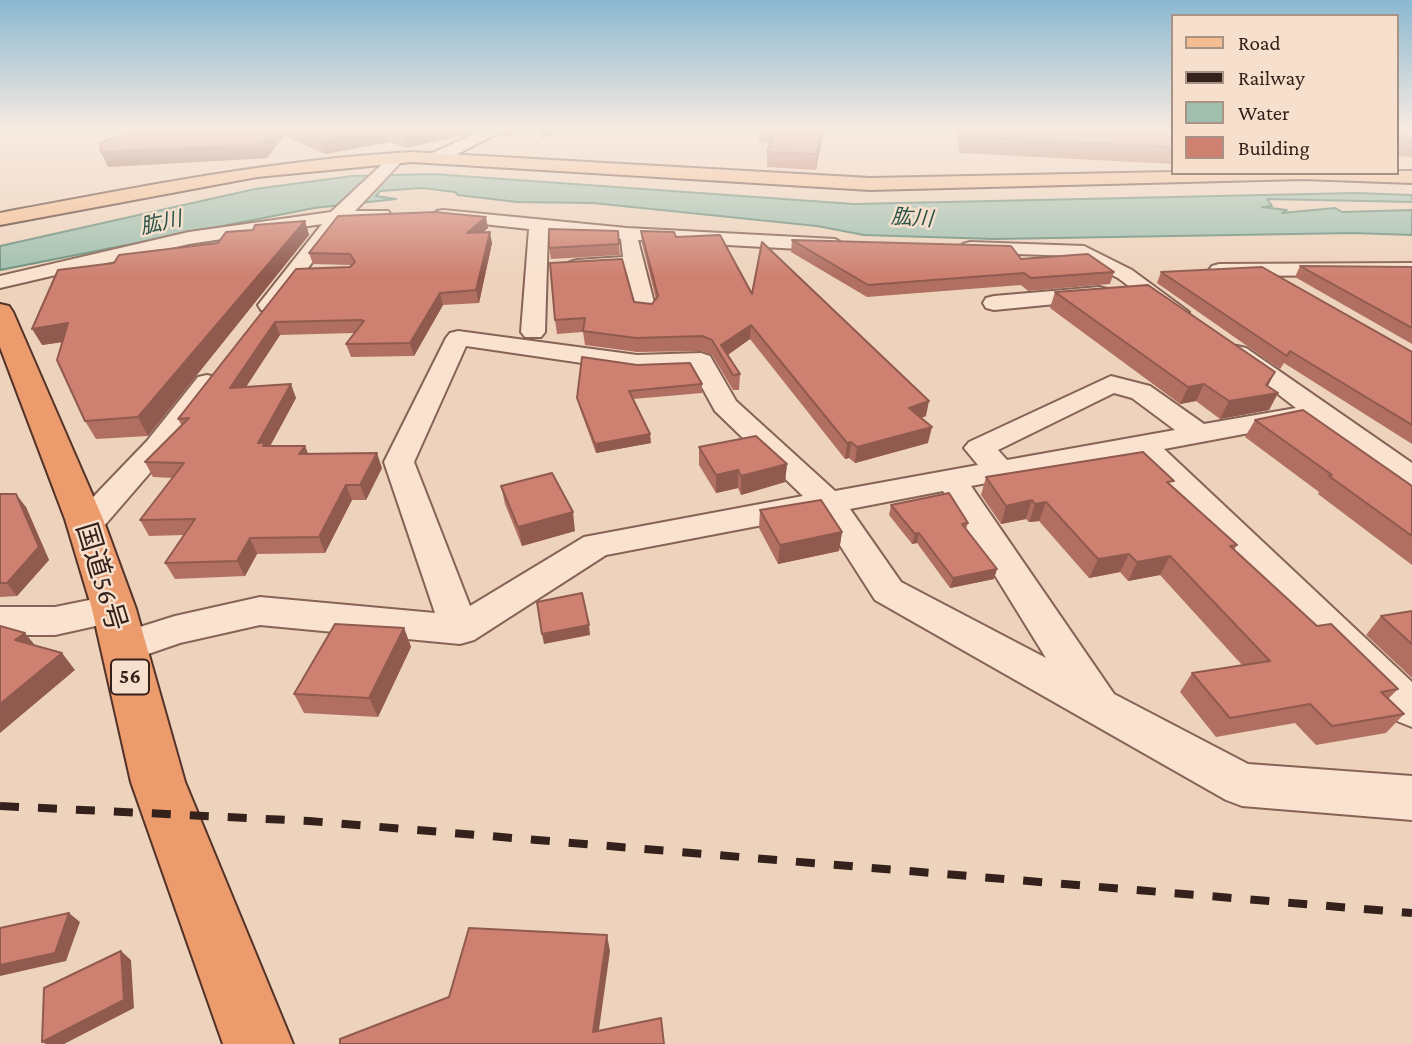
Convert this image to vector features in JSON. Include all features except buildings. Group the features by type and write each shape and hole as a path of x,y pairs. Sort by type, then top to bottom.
{"highway":[{"name":"国道56号","path":"0,312 86,525 118,628 158,782 258,1044"}],"main road":[{"path":"0,219 220,178"},
{"path":"736,178 870,184 1142,178"}],"street":[{"path":"251,328 341,214 377,178"},
{"path":"0,282 211,233 286,220 341,214 400,215"},
{"path":"426,215 539,223 627,234 861,246"},
{"path":"533,332 539,223"},
{"path":"627,234 645,310"},
{"path":"955,248 1077,250 1125,274 1150,282 1202,328"},
{"path":"537,268 633,262"},
{"path":"1205,271 1258,268 1406,272"},
{"path":"1258,268 1294,289"},
{"path":"293,274 320,273"},
{"path":"994,303 1150,282"},
{"path":"460,630 399,462 458,338 637,363 701,361 725,405 830,504 888,592 1242,785 1412,798"},
{"path":"1223,343 1412,477"},
{"path":"86,525 157,447 225,360"},
{"path":"1001,471 979,448 1111,384 1141,391 1199,434"},
{"path":"0,621 55,621 118,628 175,630 260,611 460,630 596,545 1320,412"},
{"path":"1142,445 1412,709"},
{"path":"952,481 1099,707"}],"water":[{"name":"肱川","path":"339,178 485,178 854,204 1355,193 1412,195 1412,202 1267,199 1272,206 1262,207 1287,210 1282,213 1335,208 1342,212 1412,210 1412,235 1353,233 994,239 864,235 817,226 593,203 517,202 422,188 380,191 376,196 396,199 314,208 0,270 0,246 255,189"}],"railway":[{"path":"0,806 309,821 1412,913"}]}
